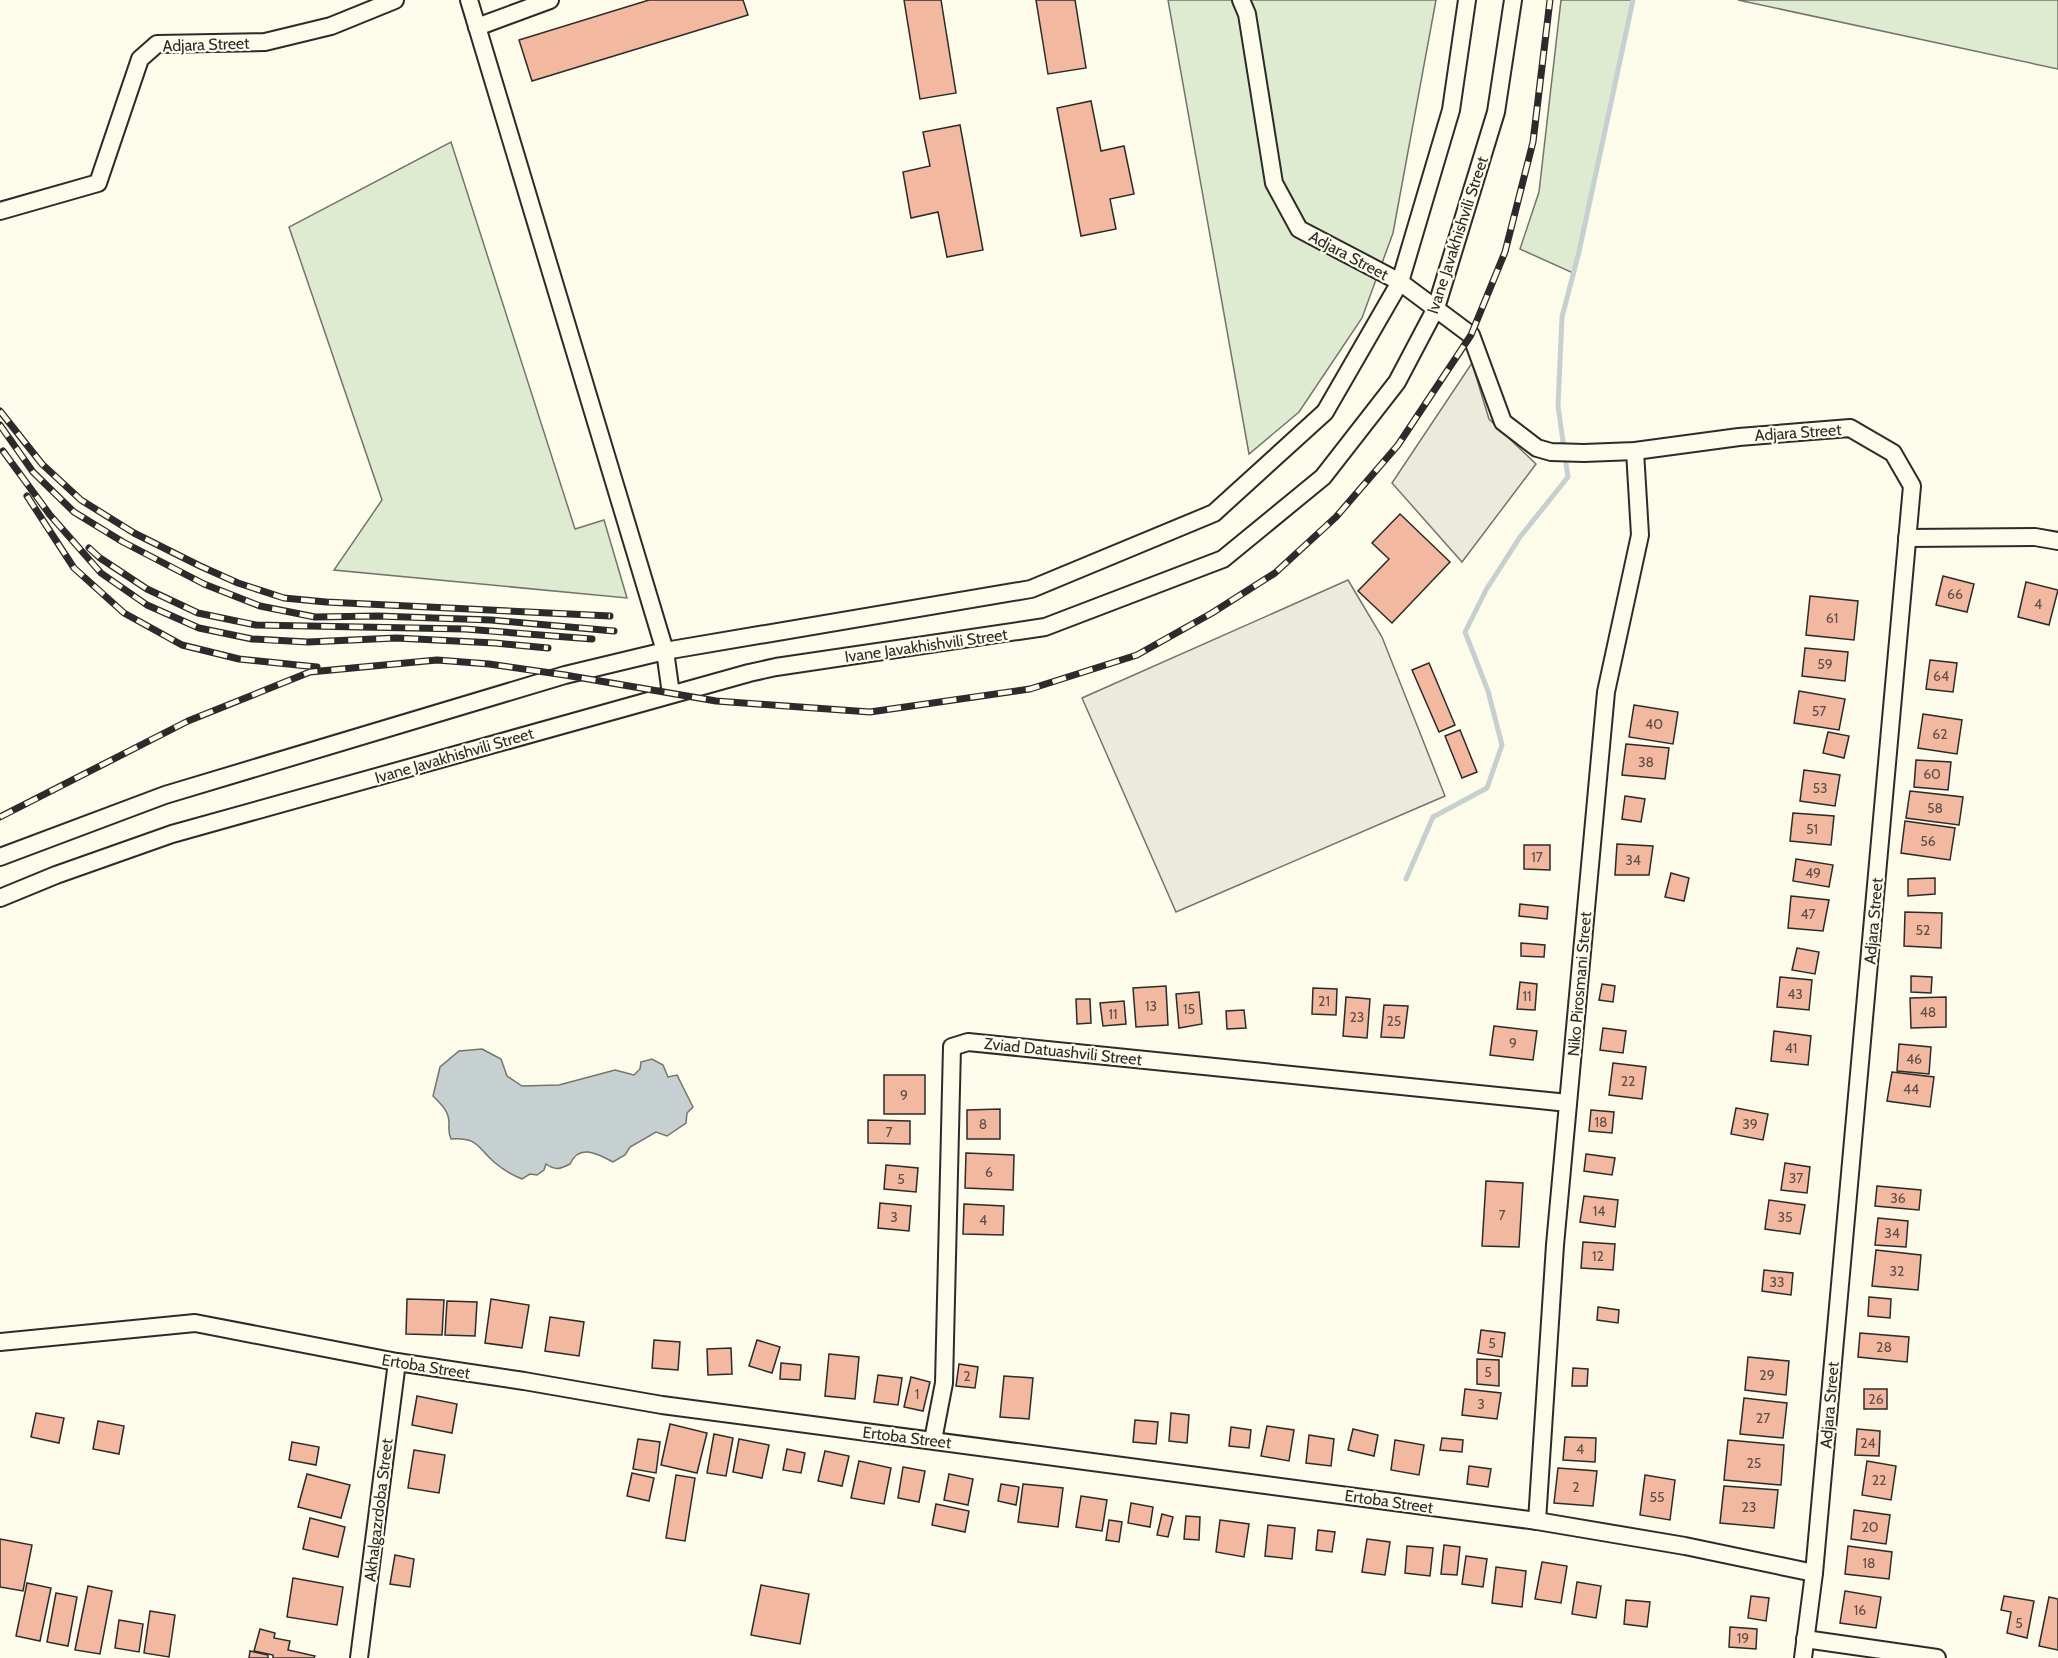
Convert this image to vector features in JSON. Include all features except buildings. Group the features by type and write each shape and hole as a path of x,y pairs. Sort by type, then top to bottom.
{"street":[{"name":"Adjara Street","path":"0,211 98,183 140,59 157,44 265,42 331,26 395,0"},
{"path":"469,0 666,651 671,694"},
{"path":"477,27 550,0"},
{"name":"Adjara Street","path":"1241,0 1247,14 1274,183 1299,229 1400,282 1470,335 1503,422 1537,448 1551,452 1635,451 1739,437 1850,428 1893,453 1912,486 1814,1573 1803,1658"},
{"path":"0,857 165,795 566,675 666,651 1030,589 1214,513 1325,412 1400,282 1451,110 1467,0"},
{"name":"Ivane Javakhishvili Street","path":"0,898 56,875 172,834 671,694 776,667 1045,627 1223,559 1323,477 1397,382 1436,308 1496,112 1513,0"},
{"name":"Niko Pirosmani Street","path":"1537,1521 1555,1245 1606,692 1640,535 1635,451"},
{"path":"1907,538 2035,537 2058,541"},
{"name":"Zviad Datuashvili Street","path":"933,1440 944,1383 952,1047 968,1042 1568,1103"},
{"name":"Ertoba Street","path":"0,1342 195,1323 397,1362 662,1405 1537,1521 1685,1546 1814,1573"},
{"name":"Akhalgazrdoba Street","path":"360,1658 397,1362"},
{"path":"1805,1639 1937,1658"}],"green space":[{"path":"1168,0 1436,0 1393,233 1362,318 1299,412 1249,454"},
{"path":"1561,0 1633,0 1573,273 1520,249 1539,192"},
{"path":"1738,0 2058,0 2058,69"},
{"path":"451,142 575,529 604,520 627,598 334,570 382,500 289,227"}],"shaded area":[{"path":"1472,363 1489,419 1536,464 1462,562 1392,483"},
{"path":"1348,580 1382,637 1445,796 1176,912 1082,698"},
{"path":"482,1049 501,1059 507,1076 522,1086 559,1085 615,1070 634,1075 640,1069 641,1062 652,1059 663,1065 668,1077 677,1075 693,1107 687,1113 686,1123 667,1136 656,1132 630,1147 625,1155 613,1162 584,1152 578,1154 570,1164 555,1168 546,1164 544,1170 537,1175 530,1174 522,1179 500,1167 472,1141 451,1139 448,1115 433,1096 440,1067 459,1051"}],"waterway":[{"path":"1406,879 1433,817 1487,788 1502,745 1488,691 1465,632 1486,590 1520,537 1568,477 1558,406 1562,317 1579,252 1633,0"}],"railway":[{"path":"0,817 188,721 310,672 437,660 489,664 565,675 716,701 870,712 1030,689 1137,655 1212,613 1275,573 1336,517 1398,445 1471,335 1505,252 1533,142 1550,0"},
{"path":"0,411 42,464 81,500 134,533 238,583 284,598 326,602 610,616"},
{"path":"0,425 33,472 74,512 123,542 204,584 260,606 315,617 378,616 491,620 614,631"},
{"path":"3,451 50,515 101,573 147,605 199,628 252,639 308,642 396,638 548,648"},
{"path":"27,496 74,568 124,613 182,645 239,659 317,667"},
{"path":"89,548 100,558 147,589 198,613 256,625 465,629 592,639"}]}
